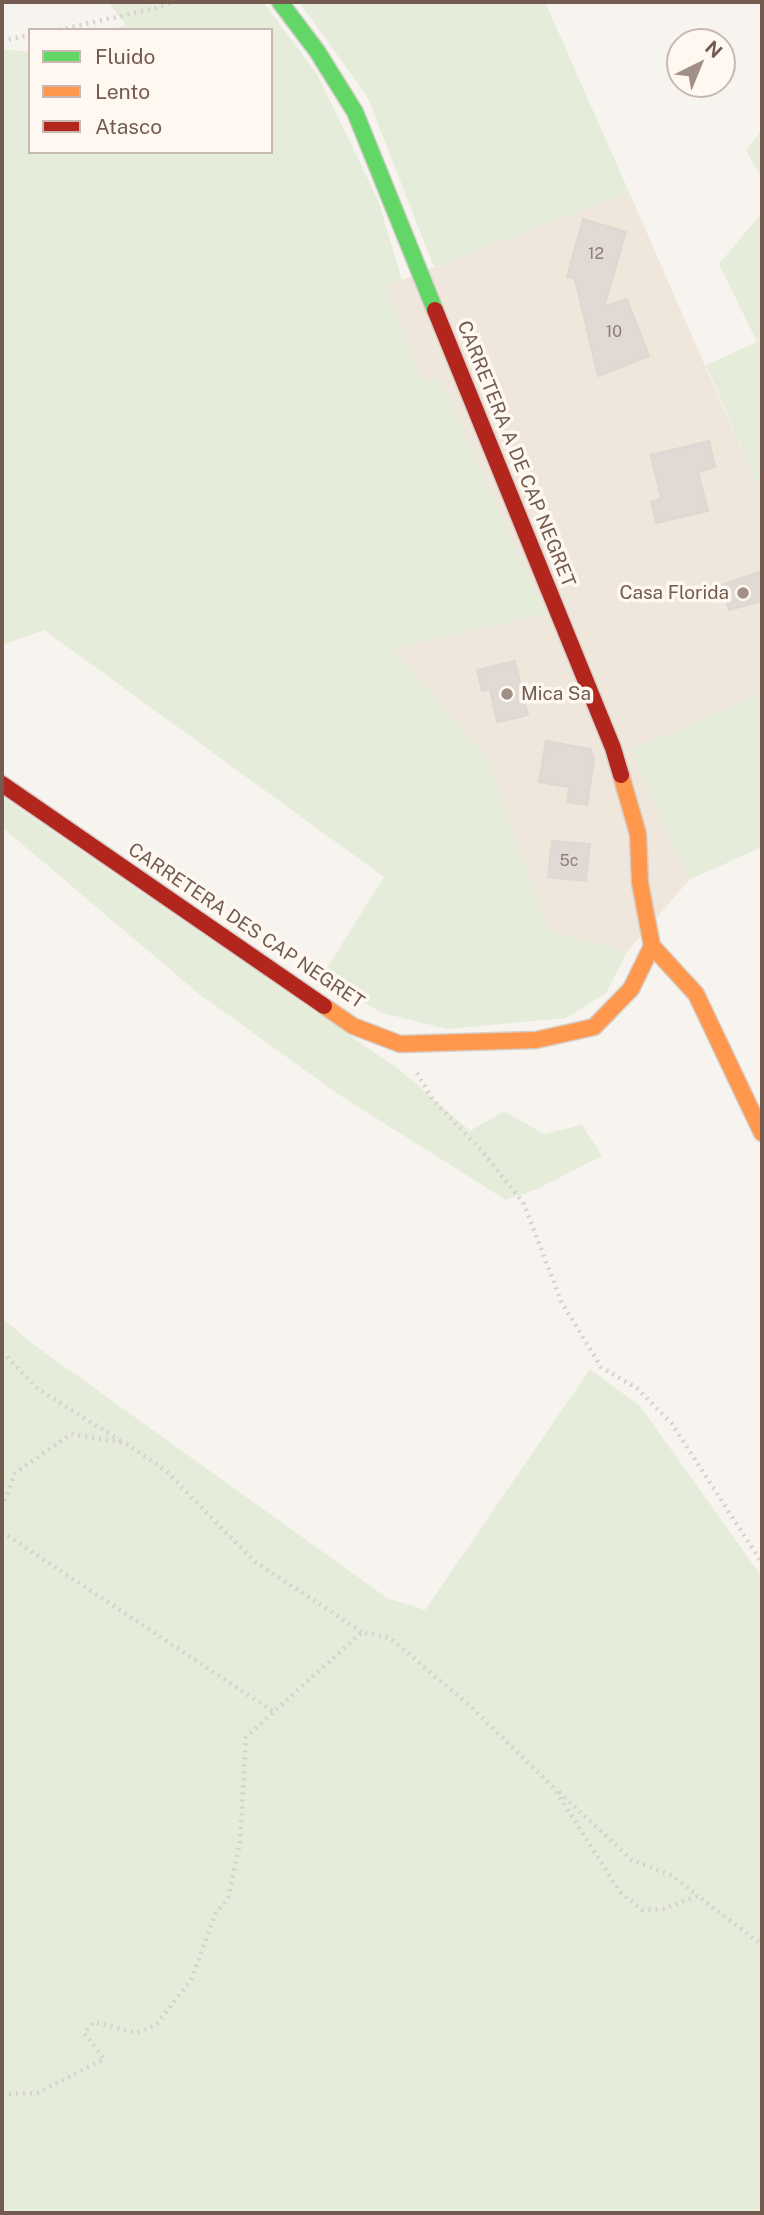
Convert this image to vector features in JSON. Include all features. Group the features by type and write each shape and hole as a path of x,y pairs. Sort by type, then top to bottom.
{"street":[{"name":"CARRETERA A DE CAP NEGRET","path":"279,2 317,51 355,112 613,748 638,834 640,883 652,946"},
{"name":"CARRETERA DES CAP NEGRET","path":"2,784 353,1026 400,1044 536,1040 594,1027 631,989 652,946"},
{"path":"652,946 696,994 762,1133"}],"path":[{"path":"68,28 165,6 171,2"},
{"path":"2,41 28,35"},
{"path":"400,1044 433,1100 482,1151 524,1203 561,1301 601,1367 638,1389 673,1424 762,1563"},
{"path":"2,1352 38,1389 165,1471 254,1560 362,1632 390,1638 470,1706 632,1860 673,1876 762,1945"},
{"path":"2,1507 15,1474 71,1434 125,1443"},
{"path":"2,1532 274,1712"},
{"path":"2,2094 37,2093 104,2059 85,2033 94,2022 137,2033 156,2025 191,1980 216,1912 229,1899 240,1842 246,1737 362,1632"},
{"path":"553,1787 620,1892 642,1910 663,1909 698,1896"}],"shaded area":[{"path":"629,192 762,496 762,694 630,750 689,880 627,952 548,931 488,760 392,648 546,614 422,380 386,286"}],"green space":[{"path":"108,2 263,2 317,74 378,200 402,280 386,286 422,380 440,378 546,614 393,648 488,760 548,930 627,952 606,993 566,1018 447,1029 383,1013 320,979 384,877 44,630 2,645 2,49 28,52 28,154 273,154 273,28 117,28 126,25"},
{"path":"299,2 545,2 629,192 434,267 367,96"},
{"path":"762,130 762,179 746,150"},
{"path":"762,213 762,496 706,365 757,342 719,264"},
{"path":"762,694 762,847 689,880 630,750"},
{"path":"2,797 400,1070 470,1131 504,1111 544,1134 582,1125 602,1156 537,1189 506,1200 341,1096 199,994 2,827"},
{"path":"2,1318 33,1344 387,1598 425,1610 590,1369 640,1406 762,1577 762,2213 2,2213"}],"building":[{"path":"583,219 626,232 604,307 627,299 649,356 598,376 575,279 567,277"},
{"path":"709,441 715,467 698,472 708,511 656,523 651,502 661,499 651,455"},
{"name":"Casa Florida","path":"762,571 762,601 729,610 722,585"},
{"name":"Mica Sa","path":"515,661 528,715 497,722 490,689 482,691 477,670"},
{"path":"546,741 591,749 594,759 587,805 567,802 569,787 539,782"},
{"path":"552,841 590,844 586,881 548,877"}],"traffic: fast":[{"path":"280,2 317,51 355,112 435,310"}],"traffic: slow":[{"path":"621,775 638,834 640,883 652,946"},
{"path":"324,1006 353,1026 400,1044 536,1040 594,1027 631,989 652,946"},
{"path":"652,946 696,994 762,1133"}],"traffic: jam":[{"path":"435,310 613,748 621,775"},
{"path":"2,784 324,1006"}],"place":[{"name":"Casa Florida","path":"743,593"},
{"name":"Mica Sa","path":"507,694"}]}
